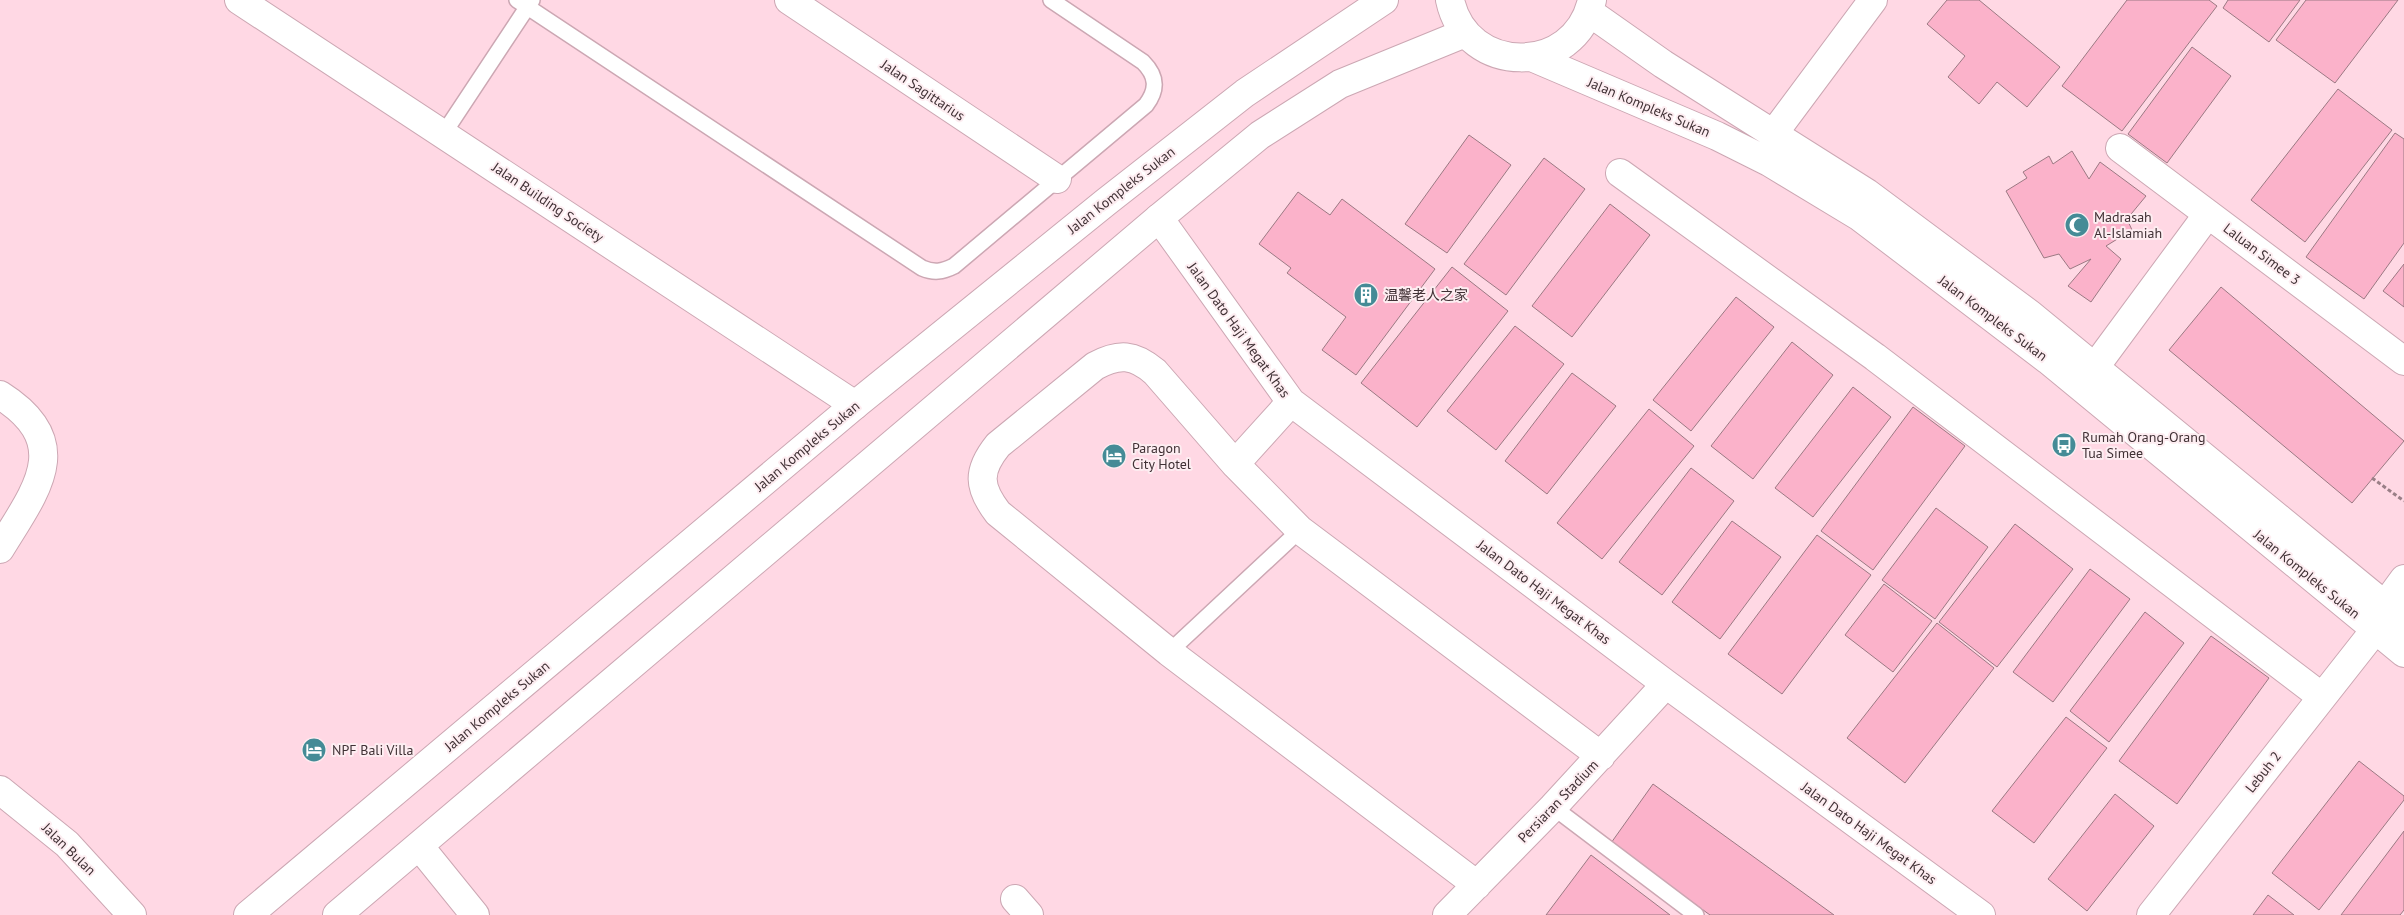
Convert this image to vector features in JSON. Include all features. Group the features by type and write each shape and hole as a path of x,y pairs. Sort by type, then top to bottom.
{"street":[{"name":"Jalan Building Society","path":"238,0 444,133 856,405"},
{"name":"Jalan Sagittarius","path":"789,0 1057,179"},
{"name":"Jalan Kompleks Sukan","path":"248,915 856,405 1106,202 1245,93 1384,0"},
{"name":"Jalan Kompleks Sukan","path":"1450,0 1452,13 1465,33 1484,49 1508,58 1534,58 1558,49 1576,33 1590,6 1664,64 1868,193 2031,314 2095,367 2388,619 2404,653"},
{"path":"1774,133 1873,0"},
{"path":"337,915 420,847 1159,218 1260,135 1340,84 1465,33"},
{"name":"Jalan Kompleks Sukan","path":"1534,58 1717,136 1769,162 1860,217 2388,619"},
{"name":"Laluan Simee 3","path":"2120,148 2404,361"},
{"path":"1620,173 1875,357 2322,697"},
{"path":"2095,367 2208,214"},
{"name":"Jalan Dato Haji Megat Khas","path":"1159,218 1291,402 1666,684 1981,915"},
{"path":"1477,885 1169,652 998,513 986,498 982,479 986,460 998,445 1095,366 1110,358 1126,357 1143,361 1155,372 1235,464 1300,530 1601,756"},
{"path":"0,395 28,417 39,434 44,454 42,474 34,493 0,549"},
{"path":"1235,464 1291,402"},
{"name":"Lebuh 2","path":"2151,915 2322,697 2388,619 2404,579"},
{"name":"Persiaran Stadium","path":"1446,915 1553,807 1666,684"},
{"name":"Jalan Bulan","path":"0,790 67,844 132,915"},
{"path":"420,847 475,915"}],"lane":[{"path":"444,133 525,2 914,263 933,272 944,271 954,266 1146,105 1153,96 1155,83 1152,71 1143,62 1051,0"},
{"path":"1169,652 1300,530"},
{"path":"1553,807 1696,915"}],"path":[{"path":"2372,478 2404,501"}],"building":[{"path":"1947,0 1979,0 2060,67 2027,107 1997,82 1979,104 1948,77 1965,56 1927,24"},
{"path":"2127,0 2209,0 2217,6 2122,131 2062,86"},
{"path":"2228,0 2300,0 2269,42 2223,8"},
{"path":"2306,0 2398,0 2335,83 2276,40"},
{"path":"2192,47 2231,76 2167,163 2128,134"},
{"path":"2338,89 2392,130 2305,242 2251,200"},
{"path":"2395,133 2404,139 2404,243 2364,299 2306,257"},
{"path":"1469,135 1511,165 1447,253 1405,224"},
{"name":"Madrasah Al-Islamiah","path":"2072,151 2089,179 2100,162 2146,196 2127,219 2132,230 2106,246 2121,259 2091,302 2068,286 2091,259 2070,269 2059,254 2044,258 2006,191 2027,178 2023,172 2049,156 2053,164"},
{"path":"1544,158 1585,189 1506,295 1464,264"},
{"name":"温馨老人之家","path":"1298,192 1330,215 1342,199 1435,269 1356,375 1322,350 1346,317 1287,273 1291,268 1259,244"},
{"path":"1610,204 1650,235 1572,337 1532,306"},
{"path":"2404,264 2404,307 2383,291"},
{"path":"1452,267 1508,311 1417,427 1361,383"},
{"path":"2221,287 2404,441 2352,503 2169,350"},
{"path":"1736,297 1774,327 1691,431 1653,400"},
{"path":"1515,326 1564,364 1496,450 1447,411"},
{"path":"1792,342 1833,375 1753,479 1711,446"},
{"path":"1572,373 1616,406 1547,494 1505,461"},
{"path":"1853,387 1891,417 1813,517 1775,488"},
{"path":"1913,407 1965,446 1873,570 1821,531"},
{"path":"1649,409 1694,446 1602,559 1557,523"},
{"path":"1691,468 1734,501 1662,595 1619,562"},
{"path":"1936,508 1988,547 1935,619 1882,580"},
{"path":"1732,521 1781,557 1720,639 1672,602"},
{"path":"2015,524 2073,569 1997,667 1939,622"},
{"path":"1817,535 1871,575 1782,694 1728,654"},
{"path":"2090,569 2130,599 2053,702 2013,672"},
{"path":"1884,584 1932,621 1893,672 1845,635"},
{"path":"2145,612 2184,643 2109,742 2070,711"},
{"path":"1937,623 1994,668 1905,783 1847,738"},
{"path":"2211,636 2269,678 2177,804 2119,761"},
{"path":"2066,717 2107,748 2034,843 1992,811"},
{"path":"2359,761 2404,796 2404,800 2319,910 2272,873"},
{"path":"1653,784 1834,915 1710,915 1611,843"},
{"path":"2115,794 2154,826 2087,911 2048,879"},
{"path":"2404,831 2404,910 2400,915 2341,915"},
{"path":"1591,855 1670,915 1546,915"},
{"path":"2268,895 2294,915 2253,915"}],"place":[{"name":"Madrasah Al-Islamiah","path":"2077,225"},
{"name":"温馨老人之家","path":"1366,295"},
{"name":"Rumah Orang-Orang Tua Simee","path":"2064,445"},
{"name":"Paragon City Hotel","path":"1114,456"},
{"name":"NPF Bali Villa","path":"314,750"}]}
